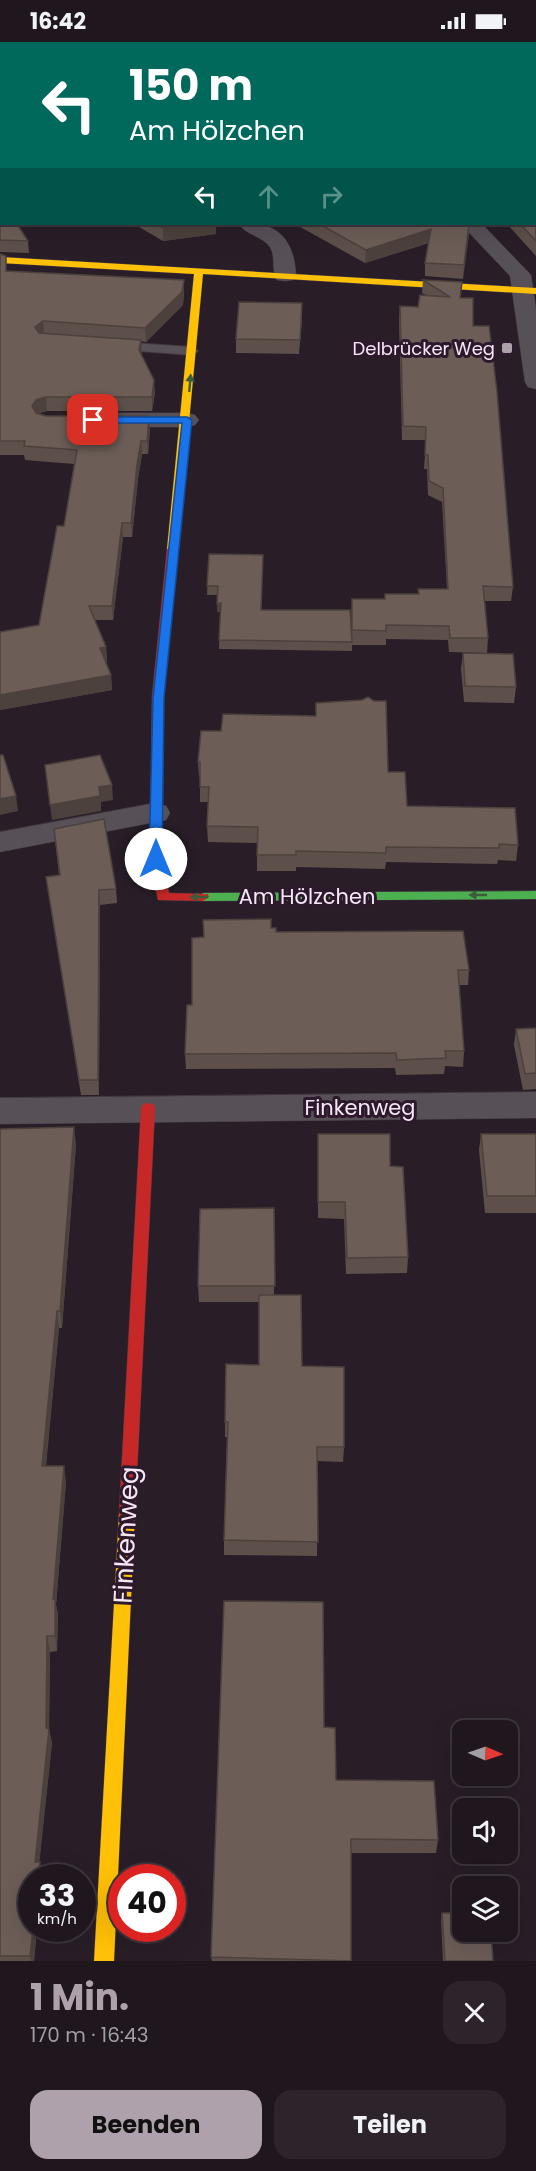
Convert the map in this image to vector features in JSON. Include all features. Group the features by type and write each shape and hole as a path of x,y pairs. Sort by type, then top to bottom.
{"street":[{"path":"251,225 274,238 285,255 285,275"},
{"path":"472,225 520,275 529,290 536,382"},
{"path":"0,260 529,290"},
{"name":"Am Hölzchen","path":"199,270 187,420 158,698 156,859 163,897 536,895"},
{"path":"82,420 187,420"},
{"path":"0,842 155,813"},
{"name":"Finkenweg","path":"0,1111 536,1105"},
{"name":"Finkenweg","path":"104,1961 148,1108"}],"lane":[{"path":"101,345 192,351"}],"building":[{"path":"0,225 18,225 28,241 0,240"},
{"path":"157,225 190,225 163,228"},
{"path":"321,225 469,225 464,265 425,263 431,229 366,250"},
{"path":"521,225 536,225 536,241"},
{"path":"0,254 6,256 6,271 184,280 182,292 145,328 43,321 35,327 39,333 141,340 139,350 154,380 152,397 46,397 36,400 32,406 36,413 46,416 149,416 147,441 141,441 131,523 122,523 112,606 89,606 106,647 100,648 111,675 0,695 0,632 39,625 57,526 64,526 77,450 24,446 25,441 0,441"},
{"path":"423,280 462,282 460,298 473,298 473,326 489,326 497,392 513,587 483,586 488,638 450,638 449,626 386,625 386,631 352,630 352,599 385,599 385,594 419,594 418,589 448,589 443,488 429,481 428,455 425,455 426,427 403,426 400,306 418,307 420,295 450,297"},
{"path":"239,302 302,303 300,340 236,339"},
{"path":"209,554 263,555 261,610 350,610 352,642 219,640 221,603 217,604 218,586 207,586"},
{"path":"463,653 513,654 516,687 465,686"},
{"path":"368,697 374,701 386,701 388,772 405,772 407,806 515,808 518,845 499,844 499,848 386,847 386,853 296,851 296,855 257,855 258,827 207,826 209,787 200,787 200,762 198,762 201,731 221,731 223,714 316,716 316,703 362,700"},
{"path":"0,755 3,755 16,796 0,799"},
{"path":"100,755 112,785 99,787 100,796 50,805 45,765"},
{"path":"104,819 116,889 99,890 98,1080 79,1080 46,877 60,875 54,829"},
{"path":"271,919 271,928 276,928 276,932 463,931 469,970 458,970 464,1051 445,1051 446,1058 397,1060 396,1053 185,1054 187,1005 192,1005 192,938 204,937 203,920"},
{"path":"536,1028 536,1073 525,1074 516,1029"},
{"path":"74,1127 60,1311 57,1311 42,1466 64,1466 53,1599 55,1598 55,1636 47,1636 46,1728 49,1729 35,1862 40,1862 40,1864 18,1864 18,1942 32,1942 30,1956 0,1956 0,1129"},
{"path":"318,1134 390,1134 390,1166 403,1167 408,1257 347,1258 345,1202 318,1202"},
{"path":"481,1134 536,1134 536,1196 487,1196"},
{"path":"274,1208 275,1286 198,1286 200,1209"},
{"path":"259,1295 301,1295 302,1366 344,1367 344,1447 317,1447 318,1542 224,1540 228,1422 225,1422 226,1364 259,1365"},
{"path":"224,1601 323,1602 324,1727 335,1728 336,1780 434,1781 438,1840 351,1839 351,1961 211,1957"},
{"path":"442,1913 452,1913 452,1942 492,1942 493,1961 445,1961"}],"traffic: fast":[{"path":"203,897 536,895"}],"traffic: slow":[{"path":"0,260 536,291"},
{"path":"172,549 199,271"},
{"path":"104,1961 127,1514"}],"traffic: jam":[{"path":"172,549 158,697 156,859 163,897 203,897"},
{"path":"127,1514 148,1108"}],"place":[{"name":"Delbrücker Weg","path":"507,348"}],"route":[{"path":"93,420 187,420 158,698 156,859"}]}
